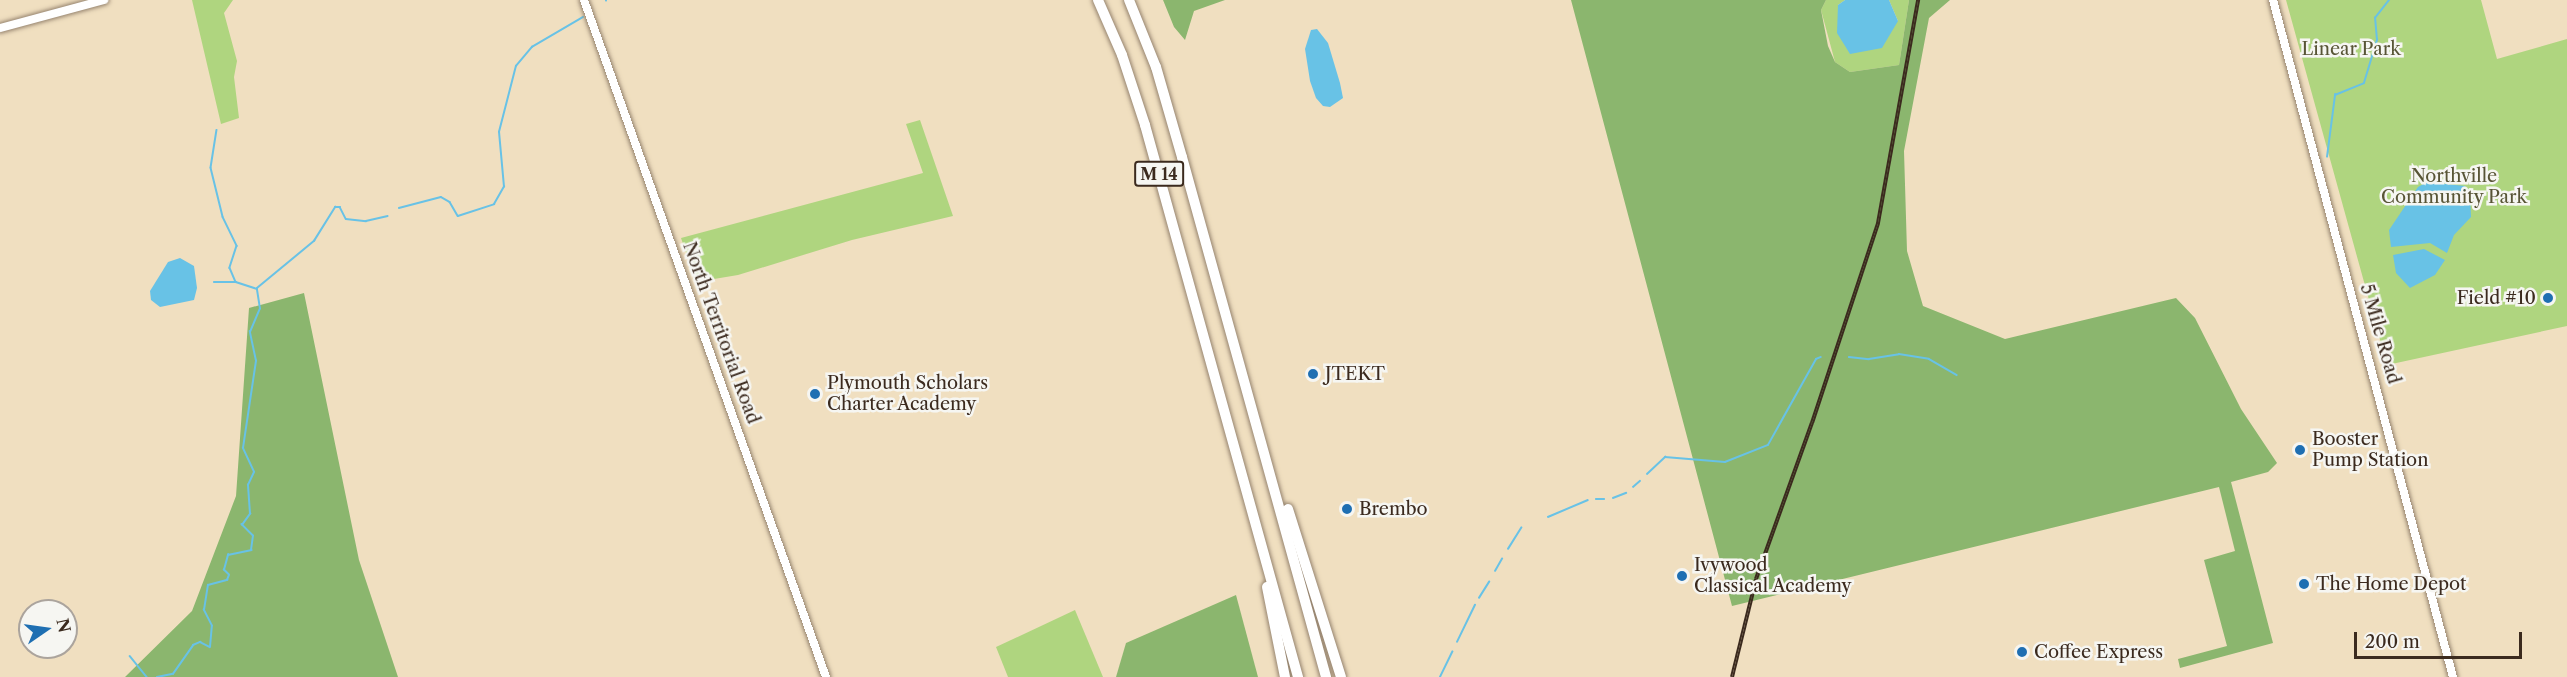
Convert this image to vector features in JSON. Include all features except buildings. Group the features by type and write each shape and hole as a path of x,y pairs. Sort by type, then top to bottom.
{"highway":[{"name":"M 14","path":"1098,0 1122,55 1145,125 1298,677"},
{"name":"M 14","path":"1129,0 1156,67 1326,677"},
{"path":"1263,445 1341,677"},
{"path":"1245,481 1285,677"}],"main road":[{"name":"North Territorial Road","path":"584,0 826,677"}],"street":[{"path":"0,28 104,0"},
{"name":"5 Mile Road","path":"2273,0 2453,677"}],"green space":[{"path":"192,0 233,0 224,13 237,61 234,77 239,118 221,124"},
{"path":"1163,0 1225,0 1194,11 1185,40 1174,27"},
{"path":"1571,0 1826,0 1821,10 1828,46 1835,62 1850,72 1899,65 1909,0 1950,0 1929,18 1904,151 1907,251 1923,306 2005,339 2176,298 2195,318 2241,409 2277,463 2268,472 2231,482 2273,643 2180,668 2178,659 2227,646 2204,560 2235,551 2219,487 1732,606"},
{"path":"1826,0 1845,0 1838,5 1898,21 1889,0 1909,0 1899,65 1850,72 1835,62 1821,10"},
{"name":"Northville Community Park","path":"2286,0 2481,0 2497,59 2567,39 2567,326 2387,365"},
{"path":"920,120 953,216 852,240 738,275 696,282 681,238 923,173 906,124"},
{"path":"304,293 359,560 398,677 125,677 192,611 236,496 249,308"},
{"path":"1236,595 1258,677 1116,677 1126,643"},
{"path":"1075,610 1103,677 1008,677 996,647"}],"water":[{"path":"1845,0 1889,0 1898,21 1882,48 1850,54 1837,33 1838,5"},
{"path":"1317,29 1328,43 1343,98 1330,107 1323,106 1316,98 1310,81 1305,49 1311,30"},
{"path":"2427,182 2465,186 2470,191 2471,217 2454,235 2447,253 2430,243 2391,247 2389,230 2418,187"},
{"path":"2424,249 2445,260 2435,275 2410,288 2396,273 2393,255"},
{"path":"180,258 194,266 197,288 194,300 160,307 151,300 150,291 168,262"}],"waterway":[{"path":"2327,157 2335,95 2364,83 2377,40 2375,18 2389,0"},
{"path":"399,208 441,197 450,202 458,216 494,204 504,187 499,132 516,66 532,47 583,17"},
{"path":"217,130 211,168 223,217 237,246 230,268 236,282"},
{"path":"257,288 314,241 335,207 340,207 346,219 366,221 387,216"},
{"path":"214,282 236,282 257,289"},
{"path":"157,677 173,674 193,645 200,642 210,647 212,626 204,610 208,585 227,580 229,575 224,570 228,555 251,550 253,536 242,525 250,514 248,485 254,472 243,448 256,361 250,332 260,309 257,289"},
{"path":"1849,357 1869,359 1899,354 1929,359 1957,375"},
{"path":"1647,474 1665,457 1725,462 1768,445 1816,359 1821,357"},
{"path":"1633,487 1640,481"},
{"path":"1613,498 1626,493"},
{"path":"1596,499 1604,499"},
{"path":"1548,517 1588,500"},
{"path":"1508,549 1521,528"},
{"path":"1495,571 1502,559"},
{"path":"1479,598 1489,582"},
{"path":"1457,642 1475,605"},
{"path":"1440,677 1452,652"},
{"path":"130,656 147,677"}],"railway":[{"path":"1732,677 1756,579 1812,423 1878,223 1918,0"}],"place":[{"name":"Field #10","path":"2548,298"},
{"name":"JTEKT","path":"1313,374"},
{"name":"Plymouth Scholars Charter Academy","path":"815,394"},
{"name":"Booster Pump Station","path":"2300,450"},
{"name":"Brembo","path":"1347,509"},
{"name":"Ivywood Classical Academy","path":"1682,576"},
{"name":"The Home Depot","path":"2304,584"},
{"name":"Coffee Express","path":"2022,652"}],"park label":[{"name":"Linear Park","path":"2351,49"}]}
